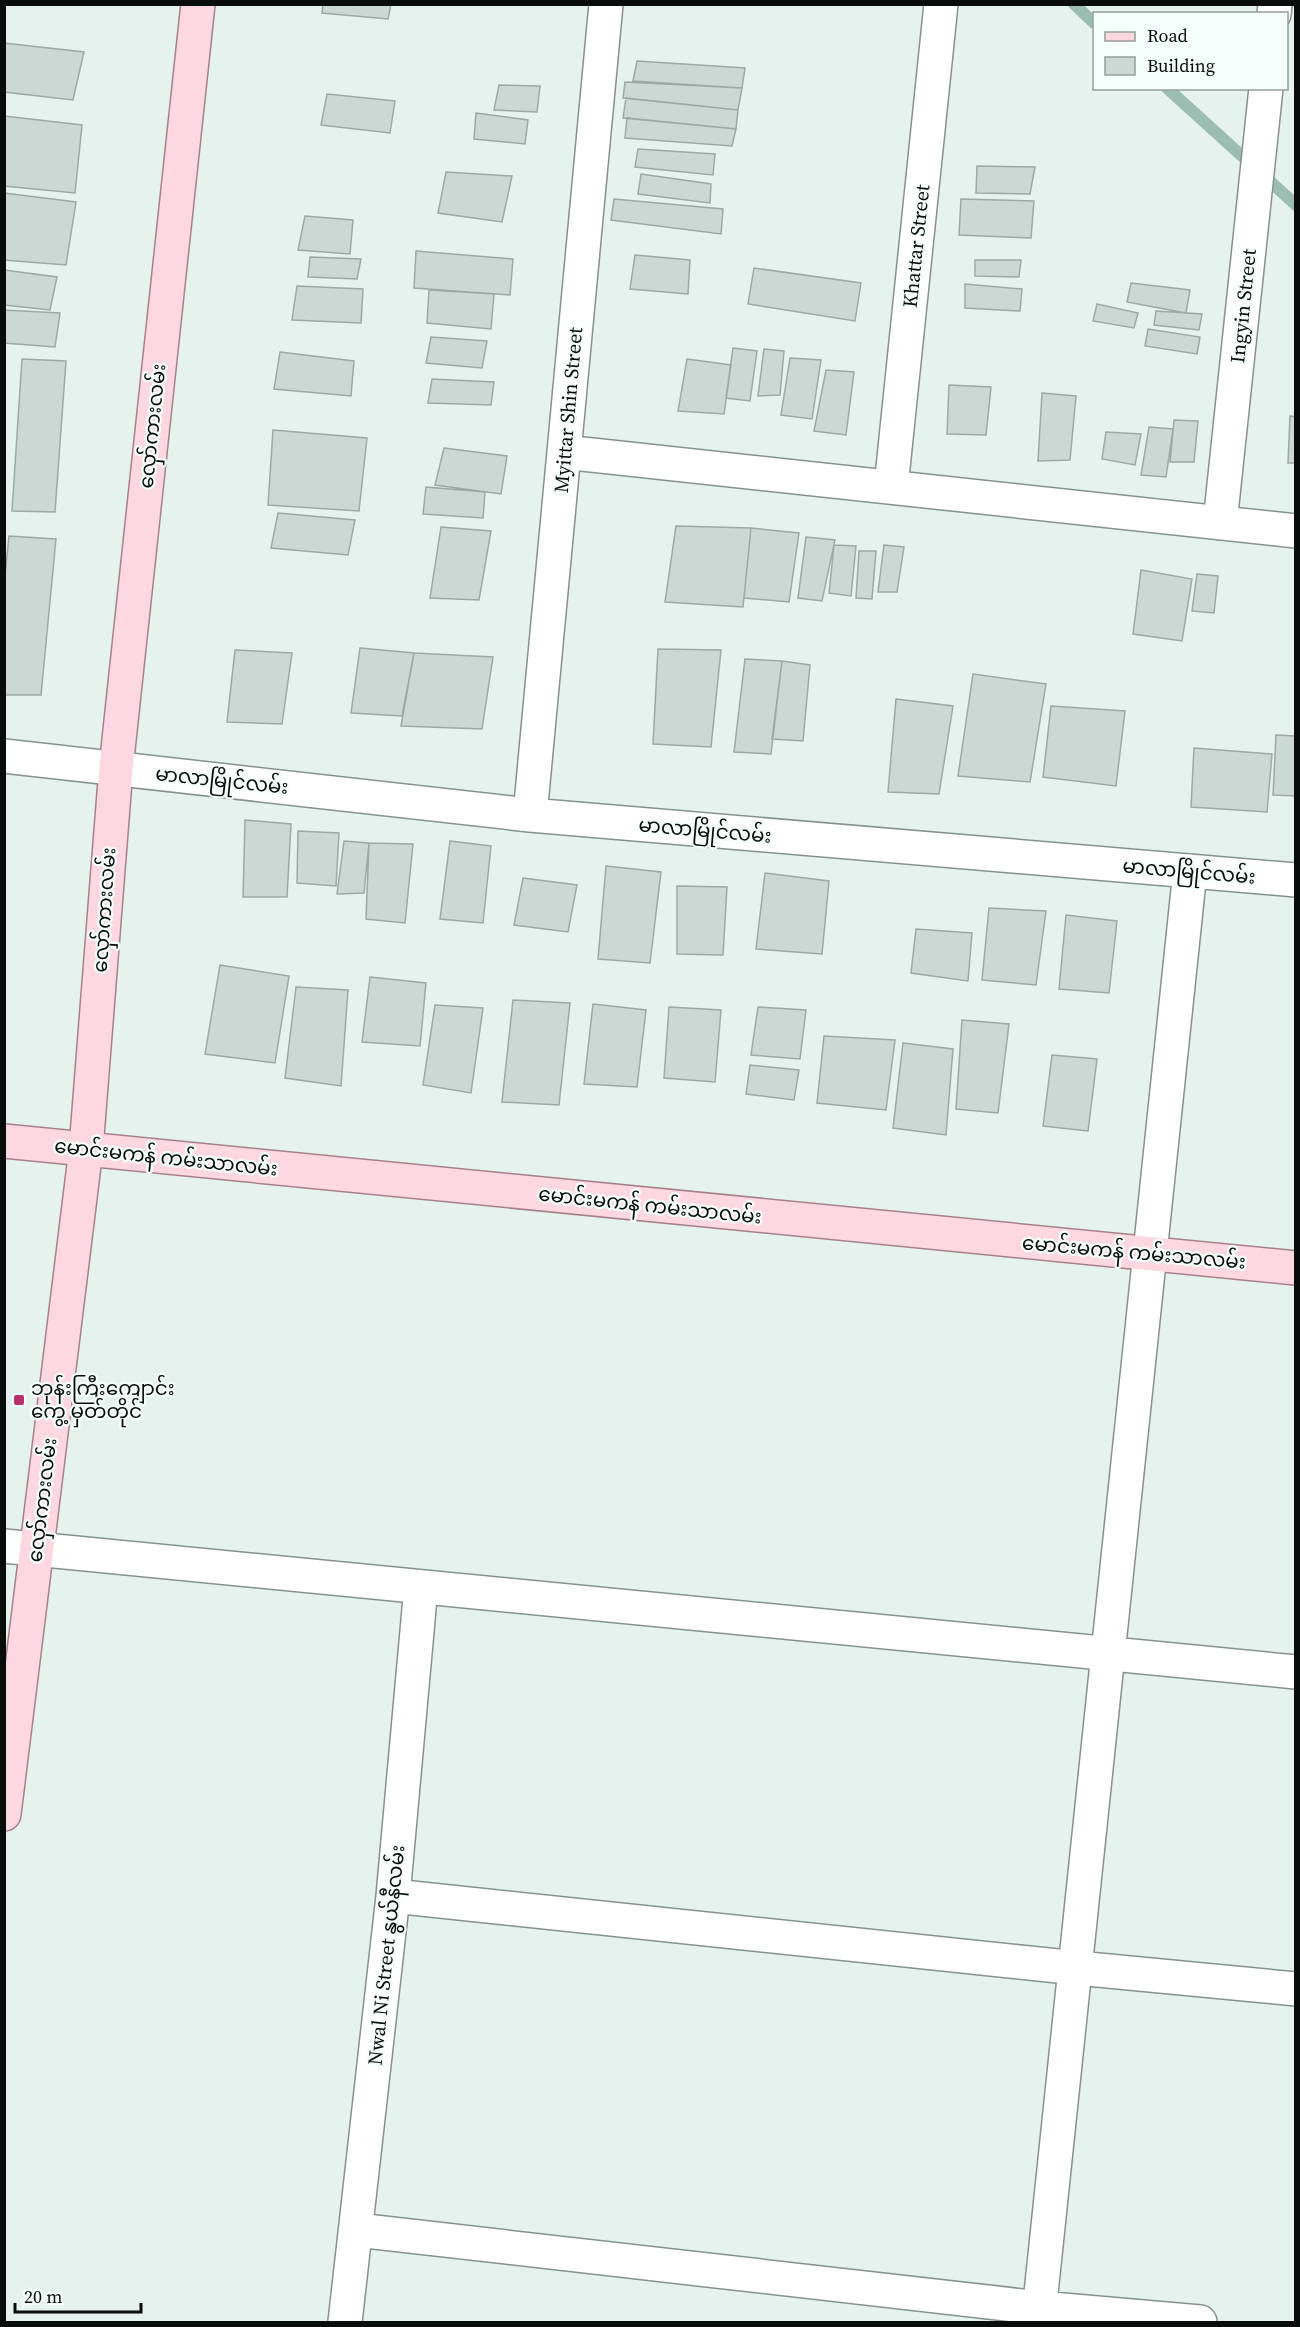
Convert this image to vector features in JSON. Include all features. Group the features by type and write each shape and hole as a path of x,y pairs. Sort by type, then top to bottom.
{"main road":[{"name":"လှော်ကားလမ်း","path":"4,1814 20,1547 86,1149 116,768 198,4"},
{"name":"မောင်းမကန် ကမ်းသာလမ်း","path":"4,1141 1296,1268"}],"street":[{"name":"Myittar Shin Street","path":"530,815 606,4"},
{"name":"Khattar Street","path":"891,487 941,4"},
{"name":"Ingyin Street","path":"1220,523 1266,90"},
{"path":"564,452 1296,531"},
{"name":"မာလာမြိုင်လမ်း","path":"4,756 530,815 1296,880"},
{"path":"1039,2315 1190,871"},
{"path":"20,1547 1296,1672"},
{"name":"Nwal Ni Street နွယ်နီလမ်း","path":"345,2322 393,1896 421,1587"},
{"path":"393,1896 1296,1989"},
{"path":"357,2230 1039,2315 1200,2322"}],"building":[{"path":"323,4 391,4 388,19 322,13"},
{"path":"4,43 84,52 73,100 4,92"},
{"path":"637,61 745,68 742,88 633,81"},
{"path":"625,82 742,88 738,110 623,98"},
{"path":"499,85 540,86 537,112 494,110"},
{"path":"327,94 395,101 390,133 321,125"},
{"path":"626,98 738,110 736,129 623,118"},
{"path":"476,113 528,120 525,144 474,139"},
{"path":"4,116 82,125 75,193 4,186"},
{"path":"627,118 736,129 732,146 625,138"},
{"path":"638,149 715,154 713,175 635,167"},
{"path":"977,166 1035,167 1030,194 976,193"},
{"path":"446,172 512,176 502,222 438,213"},
{"path":"641,174 711,184 710,203 638,194"},
{"path":"4,193 76,202 66,265 4,260"},
{"path":"614,199 723,209 721,234 611,220"},
{"path":"961,199 1034,201 1031,238 959,235"},
{"path":"305,216 353,220 350,254 298,250"},
{"path":"416,251 513,259 510,295 414,288"},
{"path":"635,255 690,260 688,294 630,289"},
{"path":"310,257 361,259 357,279 308,277"},
{"path":"975,260 1021,260 1019,277 975,276"},
{"path":"754,268 861,283 855,321 748,304"},
{"path":"4,270 57,277 50,310 4,305"},
{"path":"1131,283 1190,290 1186,313 1127,302"},
{"path":"965,284 1022,289 1020,311 965,308"},
{"path":"297,286 363,289 361,323 292,320"},
{"path":"429,290 494,294 491,329 427,323"},
{"path":"1097,304 1138,313 1134,328 1093,321"},
{"path":"4,310 60,313 55,347 4,343"},
{"path":"1156,311 1202,314 1199,330 1154,325"},
{"path":"1148,329 1200,337 1197,354 1145,346"},
{"path":"431,337 487,341 482,368 426,363"},
{"path":"733,348 757,351 750,401 726,398"},
{"path":"764,349 784,351 780,395 758,396"},
{"path":"280,352 354,361 351,396 274,389"},
{"path":"790,358 821,360 812,419 781,415"},
{"path":"22,359 66,361 55,512 12,511"},
{"path":"687,359 731,365 724,414 678,411"},
{"path":"826,370 854,372 846,435 814,431"},
{"path":"432,379 494,382 491,405 428,403"},
{"path":"949,385 991,387 986,435 947,434"},
{"path":"1042,393 1076,396 1070,460 1038,461"},
{"path":"1290,416 1296,417 1296,463 1288,463"},
{"path":"1174,420 1198,421 1194,462 1170,462"},
{"path":"1149,427 1173,429 1166,477 1141,475"},
{"path":"273,430 367,438 359,511 268,505"},
{"path":"1106,432 1141,434 1135,465 1102,459"},
{"path":"444,448 507,456 501,494 435,485"},
{"path":"426,487 485,492 483,518 423,514"},
{"path":"278,513 355,520 348,555 271,548"},
{"path":"676,526 751,528 743,607 665,602"},
{"path":"441,527 491,531 479,600 430,598"},
{"path":"751,528 799,533 789,602 744,598"},
{"path":"9,536 56,539 41,695 4,695 4,585"},
{"path":"806,537 835,540 822,601 798,598"},
{"path":"834,545 856,546 851,596 829,593"},
{"path":"884,545 904,547 897,592 878,592"},
{"path":"859,551 876,551 872,599 856,598"},
{"path":"1141,570 1192,579 1182,641 1133,634"},
{"path":"1197,574 1218,576 1214,613 1192,611"},
{"path":"360,648 414,653 402,716 351,713"},
{"path":"658,649 721,650 711,747 653,744"},
{"path":"235,650 292,653 282,724 227,722"},
{"path":"414,653 493,657 482,729 401,726"},
{"path":"745,659 782,661 771,754 734,752"},
{"path":"782,661 810,665 803,741 772,739"},
{"path":"973,674 1046,684 1030,782 958,776"},
{"path":"896,699 953,706 939,794 888,792"},
{"path":"1051,706 1125,711 1116,786 1043,777"},
{"path":"1276,735 1296,736 1296,796 1273,795"},
{"path":"1194,748 1272,754 1267,812 1191,807"},
{"path":"245,820 291,824 287,897 243,897"},
{"path":"298,831 339,833 336,886 297,883"},
{"path":"344,841 369,843 364,893 337,894"},
{"path":"450,841 491,846 483,923 440,919"},
{"path":"369,843 413,844 405,923 366,919"},
{"path":"606,866 661,872 650,963 598,959"},
{"path":"765,873 829,881 822,954 756,949"},
{"path":"523,878 577,885 568,932 514,925"},
{"path":"677,886 727,887 723,955 677,954"},
{"path":"989,908 1046,911 1036,985 982,980"},
{"path":"1066,915 1117,921 1109,993 1059,989"},
{"path":"916,929 972,933 968,981 911,973"},
{"path":"220,965 289,976 275,1063 205,1054"},
{"path":"370,977 426,983 420,1046 362,1042"},
{"path":"296,987 348,990 341,1086 285,1078"},
{"path":"513,1000 570,1003 559,1105 502,1102"},
{"path":"593,1004 646,1010 637,1087 584,1084"},
{"path":"435,1005 483,1008 471,1093 423,1085"},
{"path":"669,1007 721,1010 715,1082 664,1078"},
{"path":"758,1007 806,1010 800,1059 751,1055"},
{"path":"962,1020 1009,1024 998,1113 956,1109"},
{"path":"824,1036 895,1040 886,1110 817,1103"},
{"path":"903,1043 953,1049 946,1135 893,1128"},
{"path":"1052,1055 1097,1059 1088,1131 1043,1126"},
{"path":"750,1065 799,1070 794,1100 746,1094"}],"waterway":[{"path":"1074,4 1093,22"},
{"path":"1169,90 1296,205"}],"place":[{"name":"ဘုန်းကြီးကျောင်း ကွေ့ မှတ်တိုင်","path":"19,1400"}]}
